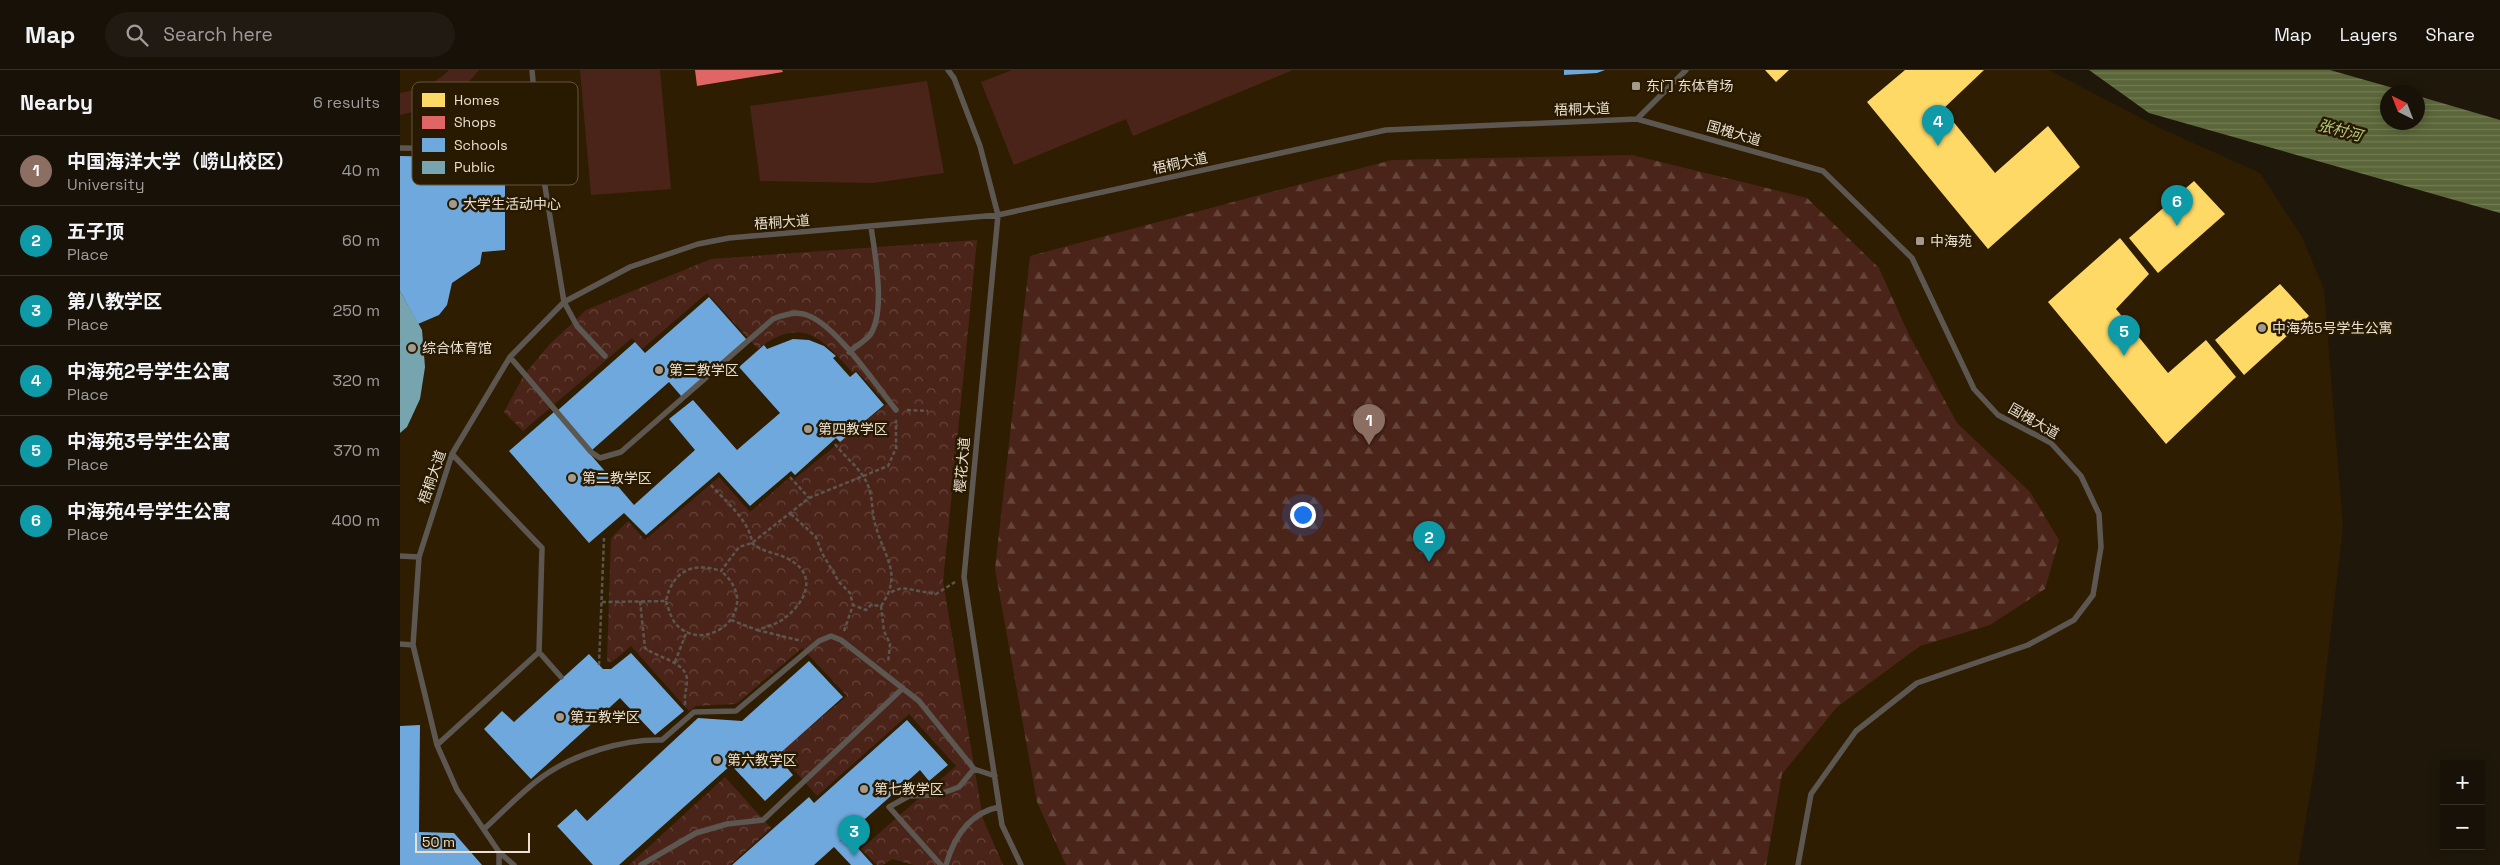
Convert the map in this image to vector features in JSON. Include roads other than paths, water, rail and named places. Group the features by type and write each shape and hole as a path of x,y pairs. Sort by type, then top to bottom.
{"lane":[{"name":"樱花大道","path":"948,70 954,78 980,146 998,215 964,577 1002,825 1021,865"},
{"path":"1637,119 1686,70"},
{"name":"梧桐大道","path":"514,865 499,852 457,790 437,745 413,645 420,557 452,454 510,357 564,302 630,267 698,244 729,238 871,228 998,215 1386,130 1637,119"},
{"name":"国槐大道","path":"1637,119 1823,171 1912,258 1974,388 1998,415 2051,442 2081,476 2099,514 2101,547 2093,595 2074,620 2028,645 1917,683 1856,731 1812,794 1798,865"},
{"path":"545,185 564,302 576,326 605,356"},
{"path":"849,352 870,334 876,314 879,278 871,228"},
{"path":"510,357 591,452 600,458 620,452 773,319 787,314 806,314 828,327 896,410"},
{"path":"452,454 542,548 538,652 561,677"},
{"path":"400,556 420,557"},
{"path":"484,829 542,777 586,755 642,739 662,740 694,712 736,711 819,641 831,636 841,640 920,701 974,769 995,776"},
{"path":"400,644 413,645"},
{"path":"437,745 538,652"},
{"path":"641,865 696,833 727,824 763,820 903,688"},
{"path":"942,865 889,807 909,796 936,795 951,790 959,786 974,769"},
{"path":"946,865 954,842 970,821 987,809 999,807"},
{"path":"499,852 499,865"}],"water":[{"name":"张村河","path":"2089,70 2330,70 2382,85 2380,85 2380,130 2425,130 2425,98 2500,120 2500,213 2149,113"}],"place":[{"name":"东门 东体育场","path":"1636,86"},
{"name":"中海苑2号学生公寓","path":"1938,146"},
{"name":"大学生活动中心","path":"453,204"},
{"name":"中海苑4号学生公寓","path":"2177,226"},
{"name":"中海苑","path":"1920,241"},
{"name":"中海苑5号学生公寓","path":"2262,328"},
{"name":"综合体育馆","path":"412,348"},
{"name":"中海苑3号学生公寓","path":"2124,356"},
{"name":"第三教学区","path":"659,370"},
{"name":"第四教学区","path":"808,429"},
{"name":"中国海洋大学（崂山校区）","path":"1369,445"},
{"name":"第二教学区","path":"572,478"},
{"name":"五子顶","path":"1429,562"},
{"name":"第五教学区","path":"560,717"},
{"name":"第六教学区","path":"717,760"},
{"name":"第七教学区","path":"864,789"},
{"name":"第八教学区","path":"854,856"}]}
